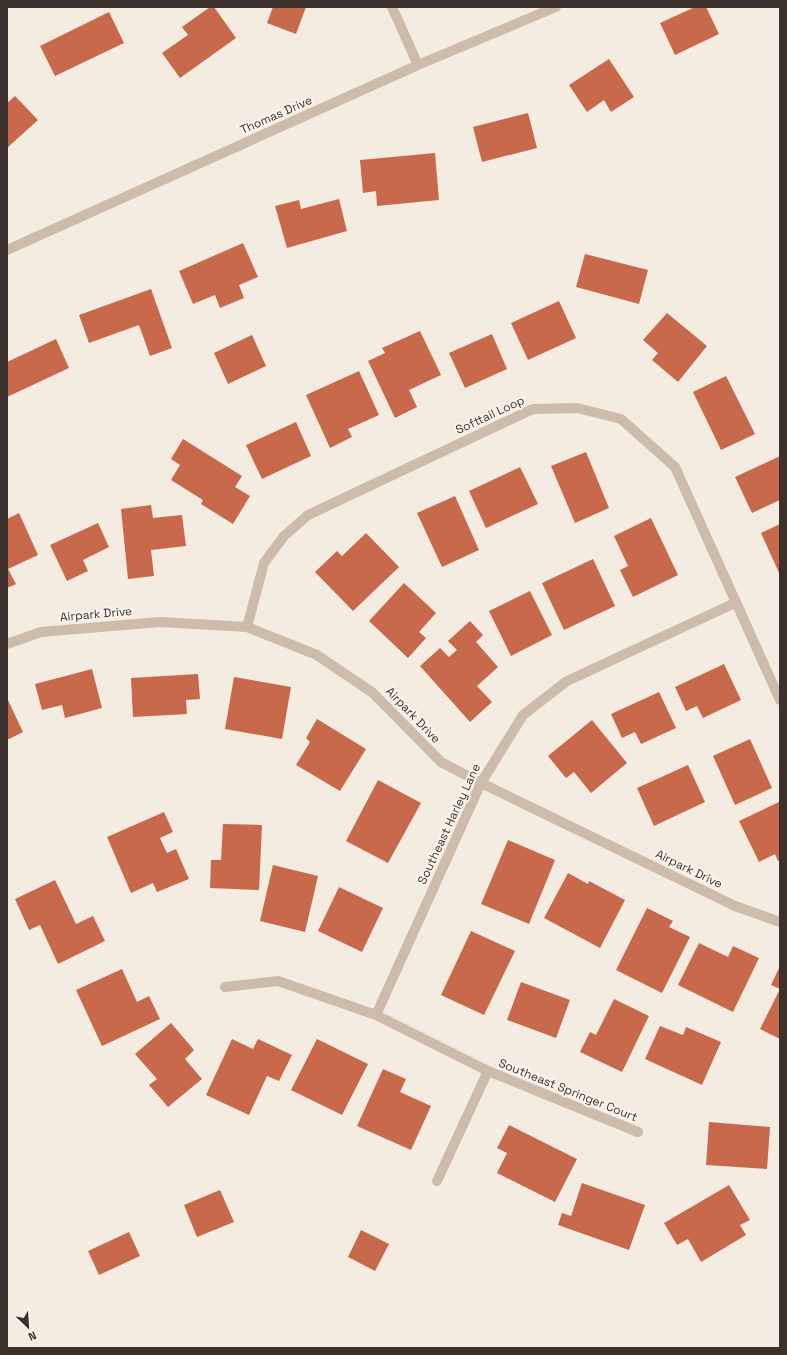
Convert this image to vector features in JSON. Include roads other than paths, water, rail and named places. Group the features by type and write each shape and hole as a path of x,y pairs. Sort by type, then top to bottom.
{"street":[{"path":"392,7 418,65"},
{"name":"Thomas Drive","path":"7,250 418,65 556,7"},
{"name":"Softtail Loop","path":"247,627 264,563 284,536 308,516 533,409 577,408 621,419 675,467 780,700"},
{"name":"Southeast Harley Lane","path":"376,1015 481,783 522,716 567,681 735,603"},
{"name":"Airpark Drive","path":"7,644 42,632 160,622 247,627 317,655 373,693 440,762 736,906 780,922"},
{"name":"Southeast Springer Court","path":"225,987 278,982 376,1015 488,1071 638,1132"},
{"path":"437,1181 488,1071"}]}
